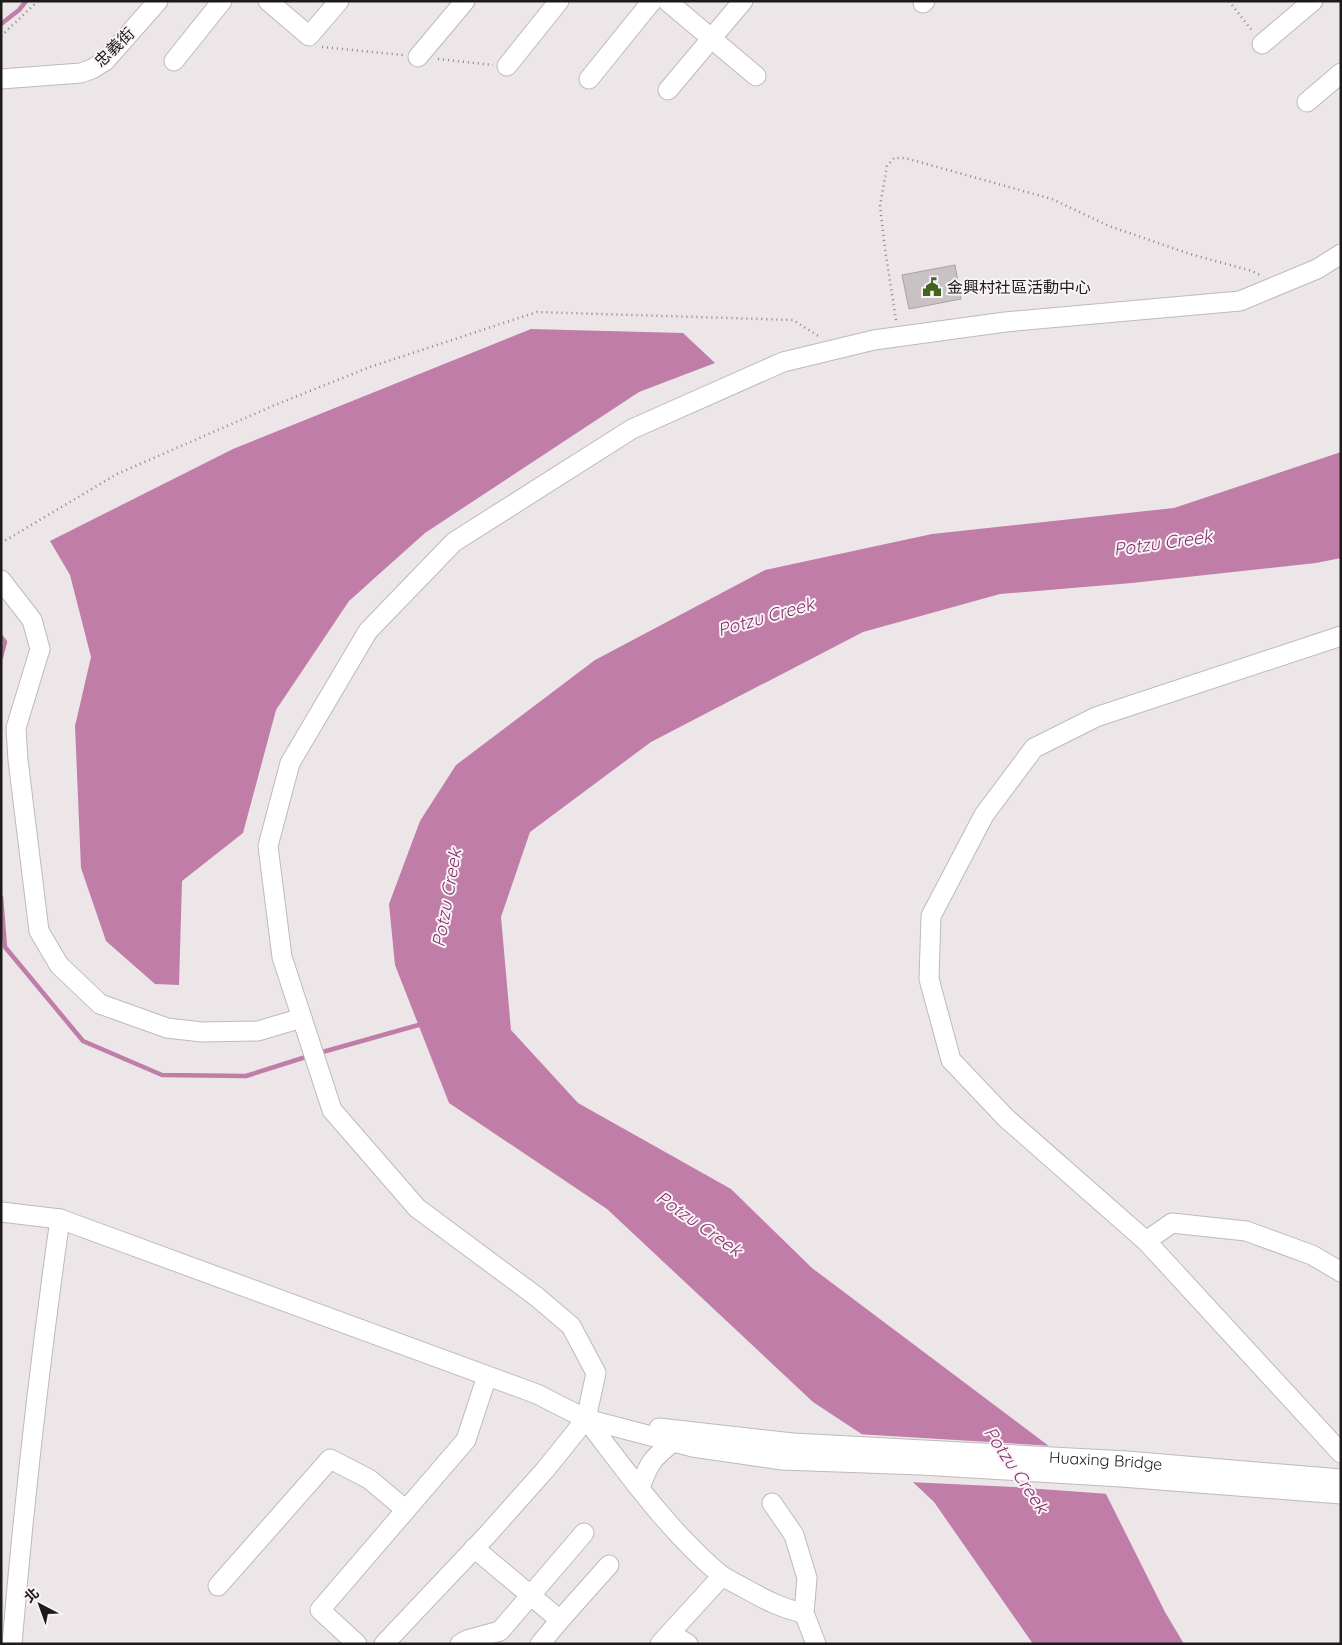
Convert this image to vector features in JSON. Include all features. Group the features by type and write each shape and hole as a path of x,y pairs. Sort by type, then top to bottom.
{"street":[{"name":"忠義街","path":"1,80 81,73 92,69 105,61 158,1"},
{"path":"174,60 222,1"},
{"path":"268,1 309,36 339,1"},
{"path":"418,57 465,1"},
{"path":"507,66 559,1"},
{"path":"589,79 652,1"},
{"path":"667,1 756,76"},
{"path":"668,90 743,1"},
{"path":"1262,44 1313,1"},
{"path":"1307,102 1341,72"},
{"path":"384,1644 546,1470 586,1419 596,1373 572,1326 537,1297 417,1208 332,1110 282,957 268,846 290,763 368,630 454,542 632,429 783,362 874,340 899,336 1005,322 1240,301 1317,269 1341,254"},
{"path":"1,580 32,620 40,649 16,728 18,760 39,931 59,965 100,1004 167,1028 202,1032 258,1031 302,1018"},
{"path":"1341,636 1096,717 1034,748 984,815 930,916 928,980 951,1060 1006,1118 1146,1241 1341,1454"},
{"path":"1,1212 60,1219 537,1394 586,1419 674,1441 692,1440"},
{"path":"12,1644 48,1305 60,1219"},
{"path":"1146,1241 1172,1223 1246,1231 1312,1255 1341,1272"},
{"path":"357,1644 320,1610 466,1440 487,1376"},
{"path":"586,1419 692,1440"},
{"path":"586,1419 640,1488 683,1538 722,1576 774,1604 792,1611 804,1612"},
{"name":"Huaxing Bridge","path":"692,1440 793,1443 1127,1461 1341,1479"},
{"name":"Huaxing Bridge","path":"692,1440 782,1460 921,1465 1121,1477 1341,1494"},
{"path":"640,1488 648,1467 656,1455 674,1441"},
{"path":"218,1586 330,1459 369,1479 406,1510"},
{"path":"772,1503 794,1535 807,1578 804,1612 816,1644"},
{"path":"460,1644 467,1640 500,1631 584,1533"},
{"path":"474,1548 560,1620"},
{"path":"540,1644 609,1565"},
{"path":"1,1600 18,1576"},
{"path":"688,1644 665,1638 722,1576"}],"path":[{"path":"1,36 38,1"},
{"path":"1229,1 1262,44"},
{"path":"899,336 880,206 886,166 894,158 905,158 1052,198 1109,226 1190,254 1252,271 1280,285"},
{"path":"1,543 117,474 266,408 370,368 537,312 794,320 839,348"}],"water":[{"path":"531,329 683,333 715,363 639,392 425,533 349,601 276,710 243,833 182,881 179,985 155,984 106,941 81,868 75,726 91,657 70,575 50,541 233,449"},
{"name":"Potzu Creek","path":"1341,452 1341,558 1316,563 1132,583 1000,594 863,632 651,742 530,832 501,917 511,1030 578,1103 731,1189 812,1268 1102,1486 1165,1612 1184,1644 1033,1644 934,1502 863,1435 813,1402 607,1209 449,1103 395,965 389,904 420,821 456,765 595,660 765,570 932,534 1174,508"}],"pier":[{"path":"857,1434 1053,1446 1104,1484 1109,1494 909,1482"}],"building":[{"name":"金興村社區活動中心","path":"955,265 961,299 909,309 902,275"}],"waterway":[{"path":"1,24 19,10 26,1"},
{"path":"1,637 5,642 1,657"},
{"path":"1,897 5,947 83,1041 162,1075 246,1076 309,1056"},
{"path":"319,1053 422,1024"}],"place":[{"name":"金興村社區活動中心","path":"932,287"}]}
